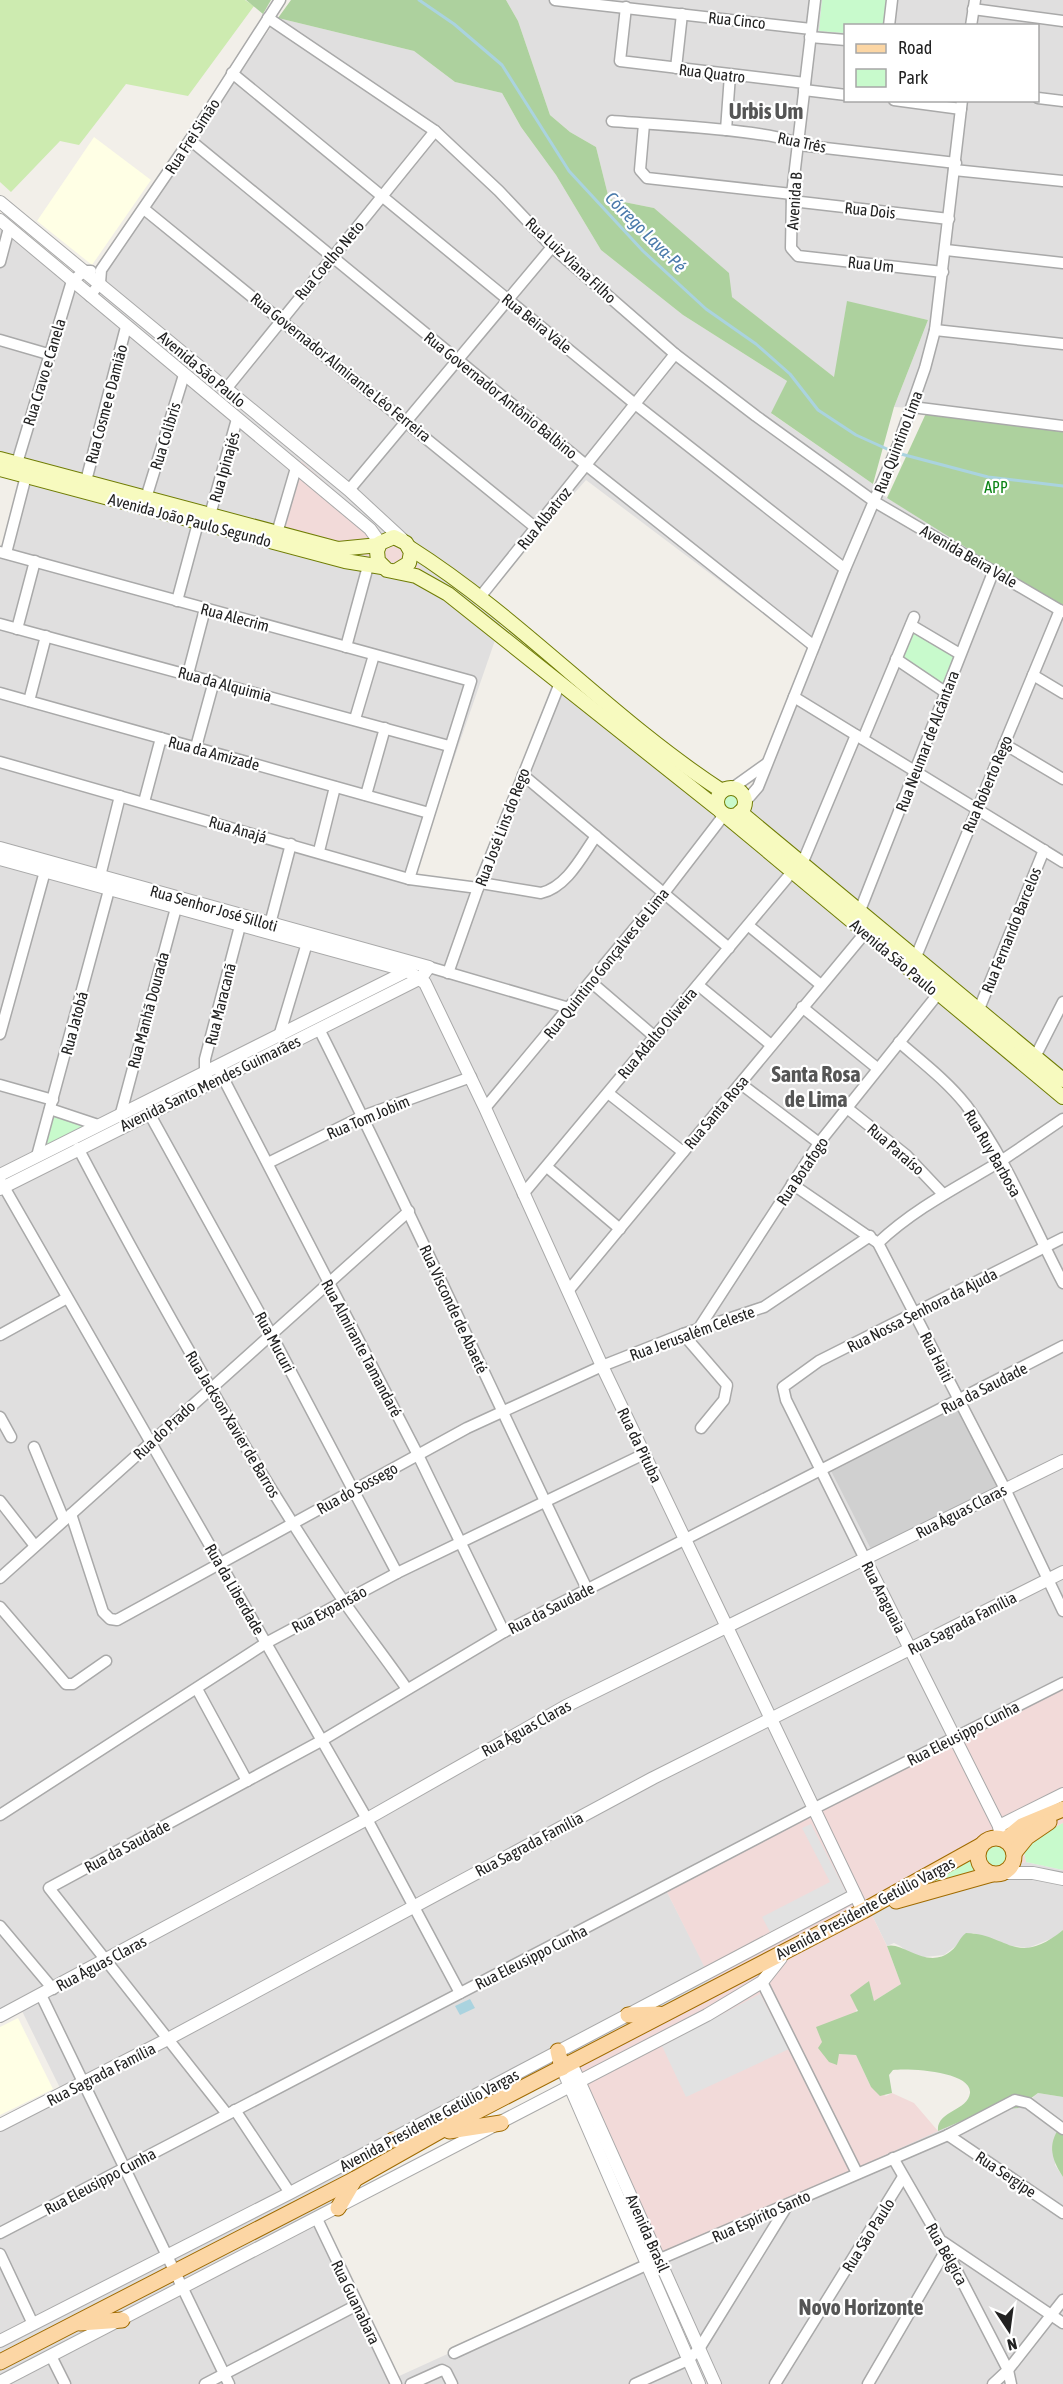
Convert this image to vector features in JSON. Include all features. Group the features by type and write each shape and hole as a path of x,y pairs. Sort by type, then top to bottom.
{"main road":[{"name":"Avenida João Paulo Segundo","path":"0,459 146,498 205,521 278,533 338,549 380,544"},
{"name":"Avenida João Paulo Segundo","path":"0,469 375,567"},
{"path":"375,567 380,544 388,538 406,543 409,563 396,572"},
{"name":"Avenida São Paulo","path":"406,543 480,597 641,733 726,790 740,792 743,807 797,868 865,933 1063,1097"},
{"name":"Avenida São Paulo","path":"375,567 416,576 448,594 723,813 860,913 1063,1080"},
{"path":"726,790 718,796 723,813 735,816 743,807"},
{"path":"1063,1810 1028,1837 1014,1853 1012,1865 998,1873 981,1866 978,1853 980,1846 993,1838 1063,1810"},
{"path":"1001,1835 1014,1853"},
{"name":"Avenida Presidente Getúlio Vargas","path":"431,2137 449,2131 665,2014 863,1911 980,1846"},
{"name":"Avenida Presidente Getúlio Vargas","path":"0,2362 355,2179 431,2137 890,1903 998,1873"},
{"path":"628,2015 665,2014"},
{"path":"558,2051 567,2067"},
{"path":"449,2131 501,2123"},
{"path":"393,2140 431,2137"},
{"path":"338,2208 355,2179"},
{"path":"71,2324 122,2320"}],"street":[{"name":"Rua Frei Simão","path":"101,270 190,140 280,0"},
{"name":"Rua Cinco","path":"555,0 626,7 657,5 682,14 844,40"},
{"name":"Avenida B","path":"798,256 791,248 792,198 815,0"},
{"path":"889,24 892,0"},
{"path":"971,24 974,4 1063,21"},
{"name":"Rua Quatro","path":"626,7 620,62 730,75 844,95"},
{"path":"676,68 682,14"},
{"name":"Rua Luiz Viana Filho","path":"268,18 435,131 499,191 552,247 675,354 875,502"},
{"name":"Rua Beira Vale","path":"232,73 635,404 845,568"},
{"path":"726,130 730,75"},
{"path":"1039,98 1063,101"},
{"path":"921,102 961,105"},
{"name":"Rua Quintino Lima","path":"743,807 758,787 912,407 935,330 961,105"},
{"name":"Rua Três","path":"612,121 726,130 789,138 799,145 1063,181"},
{"name":"Rua Dois","path":"644,124 640,170 647,178 949,219"},
{"name":"Rua Coelho Neto","path":"226,389 281,318 435,131"},
{"name":"Rua Governador Antônio Balbino","path":"190,140 586,465 814,646"},
{"name":"Avenida São Paulo","path":"0,202 349,490 406,543"},
{"name":"Rua Governador Almirante Léo Ferreira","path":"144,209 409,422 536,528"},
{"path":"0,262 5,224"},
{"name":"Avenida São Paulo","path":"5,224 370,530 380,544"},
{"path":"349,490 409,422 552,247"},
{"path":"946,250 1063,263"},
{"name":"Rua Um","path":"798,256 943,272"},
{"path":"72,281 85,271 101,270 100,284 90,296"},
{"name":"Rua Cravo e Canela","path":"17,463 48,354 72,281"},
{"name":"Rua Cosme e Damião","path":"86,481 126,327"},
{"path":"935,330 1063,344"},
{"path":"0,340 48,354"},
{"name":"Rua Albatroz","path":"480,597 675,354"},
{"name":"Rua Colibris","path":"146,498 184,375"},
{"path":"912,407 1063,426"},
{"name":"Rua Ipinajés","path":"177,601 237,418"},
{"path":"278,533 296,468"},
{"path":"3,553 26,476"},
{"name":"Avenida Beira Vale","path":"875,502 1061,611"},
{"name":"Rua Alecrim","path":"3,553 471,681 449,746"},
{"path":"17,628 35,561"},
{"path":"346,647 375,567"},
{"name":"Rua Neumar de Alcântara","path":"860,913 994,570"},
{"path":"188,674 205,609"},
{"name":"Rua Roberto Rego","path":"915,959 1061,611"},
{"name":"Rua Adalto Oliveira","path":"523,1194 797,868 913,621 960,654"},
{"name":"Rua da Alquimia","path":"0,624 449,746"},
{"path":"29,701 46,636"},
{"path":"355,719 374,655"},
{"path":"896,659 945,692"},
{"path":"1033,675 1063,693"},
{"path":"196,747 214,681"},
{"name":"Rua José Lins do Rego","path":"448,972 479,885 560,683"},
{"name":"Rua da Amizade","path":"0,694 429,813"},
{"path":"794,696 1063,862"},
{"path":"366,795 385,728"},
{"path":"144,802 161,738"},
{"path":"1004,744 1063,779"},
{"path":"409,879 449,746"},
{"name":"Rua Anajá","path":"0,762 319,851 409,879 541,893 550,890 569,873 596,836"},
{"path":"726,790 766,764"},
{"path":"523,775 729,948"},
{"path":"319,851 335,787"},
{"path":"100,876 120,796"},
{"name":"Rua Quintino Gonçalves de Lima","path":"485,1108 664,893 723,813"},
{"path":"270,924 291,844"},
{"name":"Rua Senhor José Silloti","path":"0,848 109,890 408,971 421,978"},
{"name":"Rua Fernando Barcelos","path":"979,1010 1044,850"},
{"name":"Rua Senhor José Silloti","path":"0,859 100,876 424,966"},
{"path":"0,1034 47,867"},
{"name":"Rua Jatobá","path":"37,1156 109,890"},
{"name":"Rua Manhã Dourada","path":"121,1113 176,908"},
{"name":"Rua Maracanã","path":"207,1077 205,1059 240,926"},
{"path":"748,926 821,985"},
{"name":"Rua Santa Rosa","path":"568,1292 741,1083 770,1044 865,933"},
{"path":"280,1033 307,943"},
{"path":"421,978 424,966 569,1008"},
{"name":"Avenida Santo Mendes Guimarães","path":"220,1071 280,1033 408,971 424,966"},
{"name":"Avenida Santo Mendes Guimarães","path":"1,1183 37,1156 121,1113 319,1029 421,978"},
{"name":"Rua da Pituba","path":"421,978 471,1077 602,1366 863,1911"},
{"path":"591,982 655,1037"},
{"path":"698,985 770,1044"},
{"name":"Rua Botafogo","path":"699,1328 819,1143 938,994"},
{"path":"1035,1057 1063,1002"},
{"path":"802,1007 877,1068"},
{"name":"Rua Visconde de Abaeté","path":"319,1029 409,1210 501,1412 587,1589"},
{"name":"Rua Ruy Barbosa","path":"898,1042 955,1093 1001,1161 1063,1283"},
{"name":"Rua Almirante Tamandaré","path":"220,1071 418,1455 504,1632"},
{"name":"Avenida Santo Mendes Guimarães","path":"1,1183 149,1113 207,1077"},
{"name":"Rua Tom Jobim","path":"268,1163 363,1116 471,1077"},
{"path":"741,1083 819,1143"},
{"path":"0,1085 52,1104 98,1125"},
{"path":"608,1093 683,1152"},
{"name":"Rua Paraíso","path":"847,1108 906,1155 942,1193"},
{"name":"Rua Mucuri","path":"149,1113 271,1334 398,1573"},
{"name":"Rua Jerusalém Celeste","path":"602,1366 699,1328 764,1307 874,1240 942,1193 1001,1161 1063,1119"},
{"name":"Rua Jackson Xavier de Barros","path":"78,1148 137,1261 292,1523 343,1601 407,1689"},
{"path":"547,1167 620,1229"},
{"name":"Rua da Liberdade","path":"1,1183 367,1819 460,1993"},
{"path":"792,1184 874,1240"},
{"name":"Rua do Prado","path":"0,1578 409,1210"},
{"name":"Rua Nossa Senhora da Ajuda","path":"783,1387 819,1361 1063,1238"},
{"name":"Rua Haiti","path":"874,1240 915,1314 1005,1489 1063,1611"},
{"path":"0,1335 67,1298"},
{"path":"683,1334 727,1385 724,1400 701,1428"},
{"name":"Rua da Saudade","path":"106,1961 48,1888 321,1741 504,1632 960,1401 1063,1346"},
{"name":"Rua do Sossego","path":"67,1517 104,1612 110,1619 117,1620 418,1455 501,1412 602,1366"},
{"name":"Rua Araguaia","path":"783,1387 783,1395 955,1737 1001,1835"},
{"path":"0,1417 11,1437"},
{"path":"34,1447 67,1517"},
{"name":"Rua Expansão","path":"0,1815 266,1643 398,1573 644,1454"},
{"name":"Rua Águas Claras","path":"0,2016 367,1819 566,1706 1063,1461"},
{"path":"0,1501 35,1546"},
{"name":"Rua Sagrada Família","path":"0,2125 85,2083 414,1904 771,1718 1063,1572"},
{"path":"0,1607 66,1684 73,1684 106,1661"},
{"name":"Rua Eleusippo Cunha","path":"0,2233 814,1808 1063,1683"},
{"path":"197,1689 247,1781"},
{"path":"1001,1835 1063,1794"},
{"path":"998,1873 1033,1873 1063,1879"},
{"name":"Avenida Presidente Getúlio Vargas","path":"0,2341 393,2140 855,1895"},
{"path":"0,1926 47,1992 124,2168 169,2256 226,2379"},
{"name":"Avenida Presidente Getúlio Vargas","path":"0,2382 501,2123 762,1983 781,1958"},
{"path":"106,1961 166,2040 231,2112 290,2193"},
{"path":"762,1983 857,2173"},
{"path":"567,2067 575,2084"},
{"name":"Avenida Brasil","path":"575,2084 660,2260 715,2384"},
{"name":"Avenida Brasil","path":"575,2084 646,2265 699,2384"},
{"name":"Rua Espírito Santo","path":"454,2353 646,2265 948,2135 1018,2099 1028,2103 1063,2129"},
{"name":"Rua Sergipe","path":"948,2135 1063,2213"},
{"name":"Rua Bélgica","path":"893,2158 943,2245 1008,2370 1011,2384"},
{"name":"Rua São Paulo","path":"775,2384 903,2177"},
{"path":"635,2384 688,2360 699,2349 787,2206"},
{"name":"Rua Guanabara","path":"317,2219 396,2384"},
{"path":"868,2384 943,2245 1063,2323"},
{"path":"0,2254 33,2325"},
{"path":"993,2384 1008,2370 1053,2316 1063,2300"},
{"path":"205,2384 226,2379 357,2305"},
{"path":"51,2356 64,2384"},
{"path":"411,2384 435,2371 446,2372 452,2384"}],"shaded area":[{"path":"506,0 1063,0 1063,429 928,409 894,407 928,320 847,302 835,378 732,297 654,208 609,199 596,147 570,132 550,115 518,21"},
{"path":"278,18 414,51 455,82 502,93 521,127 556,175 601,250 683,315 787,381 772,414 873,484 887,498 1063,602 1063,1685 662,1882 714,1984 319,2209 397,2377 954,2123 985,2111 1029,2101 1038,2093 1063,2097 1063,2123 1055,2165 1063,2177 1063,2384 0,2384 0,2121 61,2090 22,2011 0,2021 0,549 4,549 21,470 0,464 0,215 84,283","holes":["586,480 818,655 744,825 560,670 472,889 414,874 501,623 475,605"]},
{"path":"94,137 151,180 92,265 37,221"},
{"path":"301,461 423,570 279,534"},
{"path":"953,1398 999,1488 872,1551 827,1463"},
{"path":"1063,1685 1063,1823 1031,1840 1024,1852 1026,1862 865,1901 887,1946 901,1984 874,2001 868,1981 839,2054 856,2055 871,2087 886,2096 892,2093 914,2103 938,2131 655,2260 567,2067 713,1984 662,1882"},
{"path":"811,1824 847,1894 770,1932 762,1917 830,1882 802,1828"},
{"path":"1026,1862 1063,1870 1063,1930 1053,1938 1028,1948 1006,1945 973,1933 944,1955 924,1957 910,1954 894,1943 887,1946 865,1901"},
{"path":"760,1994 789,2049 686,2097 662,2046"},
{"path":"18,2018 53,2089 0,2115 0,2027"}],"green space":[{"path":"0,0 245,0 254,6 188,96 126,84 79,145 60,141 11,192 0,182"},
{"path":"246,0 271,0 263,14"},
{"path":"291,0 506,0 518,21 550,115 570,132 596,147 609,199 654,208 729,273 732,297 834,377 847,301 928,320 894,407 873,484 771,413 787,381 683,315 601,250 556,175 521,127 502,93 455,82 414,51 278,18"},
{"path":"822,0 887,0 883,24 844,24 844,33 819,31"},
{"name":"APP","path":"928,409 1063,429 1063,608 887,498"},
{"path":"915,631 954,656 942,684 902,659"},
{"path":"731,790 736,791 742,797 742,807 736,813 731,814 726,813 720,807 719,802 720,797 726,791"},
{"path":"54,1115 86,1125 43,1148"},
{"path":"1063,1823 1063,1870 1026,1862 1024,1852 1031,1840"},
{"path":"996,1840 1007,1845 1012,1856 1007,1867 996,1872 985,1867 980,1856 985,1845"},
{"path":"975,1857 978,1868 984,1873 907,1894"},
{"path":"1063,1930 1063,2097 1038,2093 1018,2108 985,2111 938,2131 942,2119 968,2099 970,2093 968,2086 961,2080 938,2072 893,2070 889,2075 892,2093 880,2096 871,2087 856,2055 839,2054 837,2065 829,2062 818,2048 822,2042 816,2027 858,2011 850,1995 869,1981 874,2001 901,1984 887,1946 900,1947 924,1957 933,1958 951,1951 966,1933 1023,1948 1034,1947"},
{"path":"1063,2123 1063,2177 1055,2163 1052,2150 1054,2137"}],"water":[{"path":"470,1999 475,2008 460,2015 455,2006"}],"waterway":[{"name":"Córrego Lava-Pé","path":"419,0 454,24 502,65 569,171 643,251 706,309 756,344 790,374 818,410 856,435 887,449"},
{"name":"Córrego Lava-Pé","path":"901,454 988,477 1063,486"}],"district":[{"name":"Urbis Um","path":"766,111"},
{"name":"Santa Rosa de Lima","path":"816,1086"},
{"name":"Novo Horizonte","path":"861,2307"}]}
